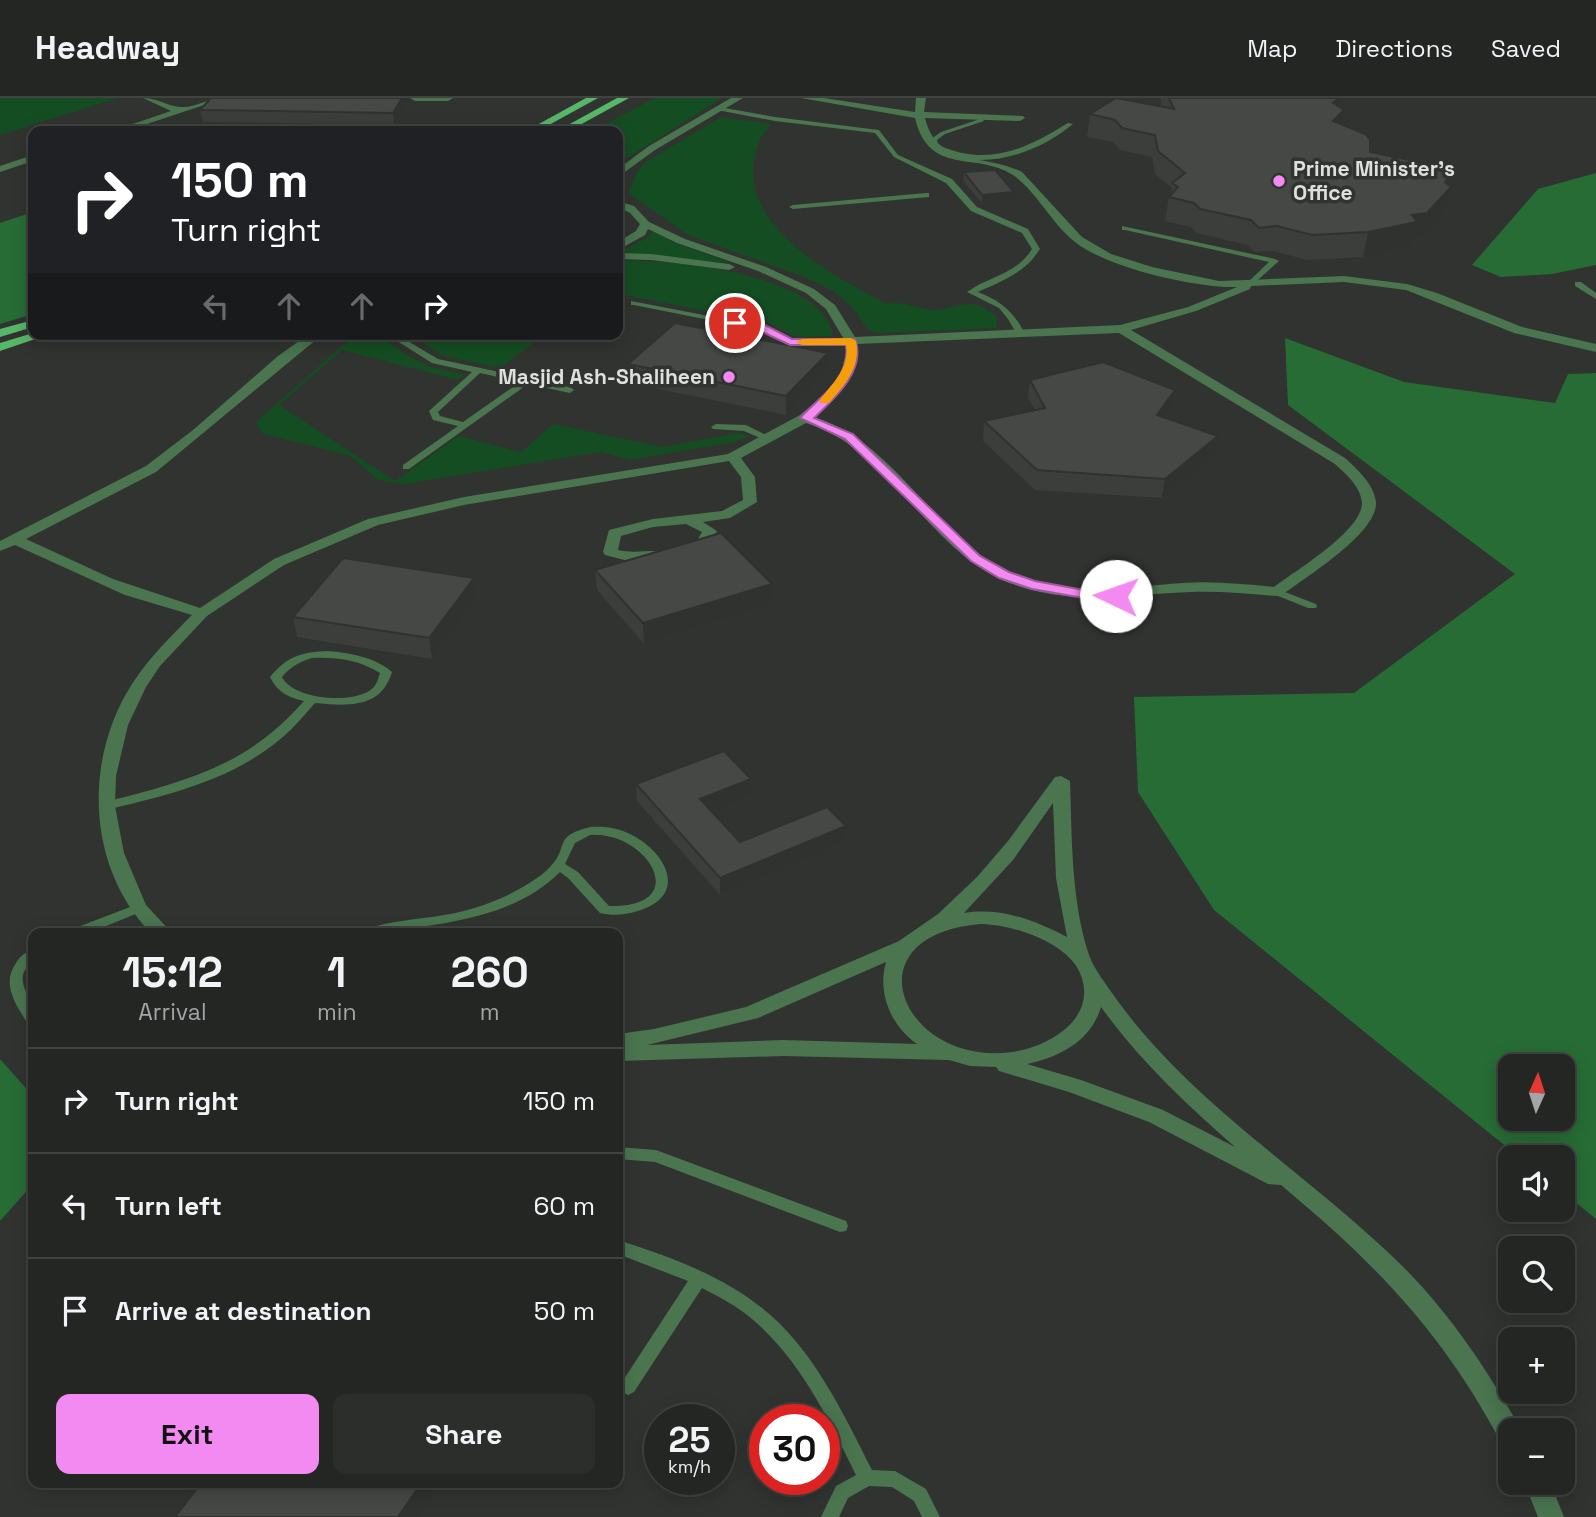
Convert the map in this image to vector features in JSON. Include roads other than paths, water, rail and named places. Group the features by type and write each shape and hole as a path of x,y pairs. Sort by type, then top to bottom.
{"main road":[{"path":"541,126 593,98"},
{"path":"551,121 576,114 607,98"},
{"path":"571,126 624,98"},
{"path":"0,333 28,325"},
{"path":"0,347 28,339"}],"street":[{"path":"150,98 181,111"},
{"path":"133,126 220,98"},
{"path":"415,98 447,98"},
{"path":"623,172 652,148 738,98"},
{"path":"806,98 917,115 980,119 1020,118"},
{"path":"921,98 917,115 930,144 936,150 948,156 1008,167 1018,174 1078,239 1107,256 1193,280 1250,285 1344,279 1406,287 1433,295 1518,330 1596,348"},
{"path":"0,169 28,160"},
{"path":"158,928 138,908 115,853 106,806 107,776 120,724 138,687 154,663 202,613 279,562 373,522 464,501 732,457 806,418 832,395 847,374 852,352 851,341 831,307 810,291 681,241 645,224 642,216 623,204"},
{"path":"623,244 641,233 645,224"},
{"path":"623,256 716,265 790,281"},
{"path":"851,341 1121,329 1192,309 1250,285"},
{"path":"806,418 849,436 976,559 1023,582 1058,591 1089,595 1130,595 1182,588 1217,588 1277,593 1364,522 1370,501 1365,487 1340,461 1121,329"},
{"path":"0,547 151,469 198,433 282,359 309,340"},
{"path":"686,517 710,531 700,547 632,558 610,552 614,533 686,517 725,515 750,502 752,484 747,469 732,457"},
{"path":"17,540 97,580 173,607 202,613"},
{"path":"623,1040 654,1036 751,1013 906,946 936,926 998,865 1061,781 1065,878 1080,958 1092,980 1152,1056 1195,1098 1367,1247 1418,1298 1462,1355 1500,1418"},
{"path":"936,926 974,917 1015,920 1052,934 1080,958"},
{"path":"906,946 893,969 891,994 903,1018 925,1040 957,1055"},
{"path":"991,1062 1021,1061 1049,1053 1072,1040 1088,1022 1094,1001 1092,980"},
{"path":"623,1054 795,1048 883,1049 957,1055 991,1062 1074,1086 1156,1115 1307,1195"},
{"path":"1542,1495 1551,1517"}],"lane":[{"path":"719,109 775,119 877,131 897,156 949,181 974,209 1025,231 1035,243 1036,249 1024,267 971,292 1001,305 1012,314 1021,334"},
{"path":"980,119 981,121 943,132 934,139 935,146 958,156 993,159 1020,152 1070,124"},
{"path":"793,207 926,195"},
{"path":"1125,228 1275,261 1250,285"},
{"path":"1578,284 1596,297"},
{"path":"634,303 761,328 790,342"},
{"path":"684,313 698,329"},
{"path":"400,340 435,361 570,390"},
{"path":"777,346 790,342 851,341"},
{"path":"465,425 436,418 433,411 478,371"},
{"path":"406,467 524,382"},
{"path":"716,427 746,428 767,438"},
{"path":"1277,593 1312,606"},
{"path":"328,655 362,660 386,672 385,683 372,695 355,701 312,699 290,694 279,686 276,677 282,668 300,658 328,655"},
{"path":"106,806 192,784 232,768 285,730 312,699"},
{"path":"386,928 407,922 476,914 509,900 541,881 558,865 564,846 578,834 599,831 621,834 639,842 661,868 662,885 657,899 639,909 606,910 573,875 558,865"},
{"path":"88,928 138,908"},
{"path":"28,957 15,978 18,996 28,1012"},
{"path":"623,1153 656,1156 840,1226"},
{"path":"623,1248 737,1299 770,1326 794,1354 835,1414 867,1478"},
{"path":"628,1387 698,1280"},
{"path":"830,1517 842,1492 867,1478 895,1479 920,1495 932,1517"}],"place":[{"name":"Prime Minister's Office","path":"1279,181"},
{"name":"Masjid Ash-Shaliheen","path":"729,377"}]}
